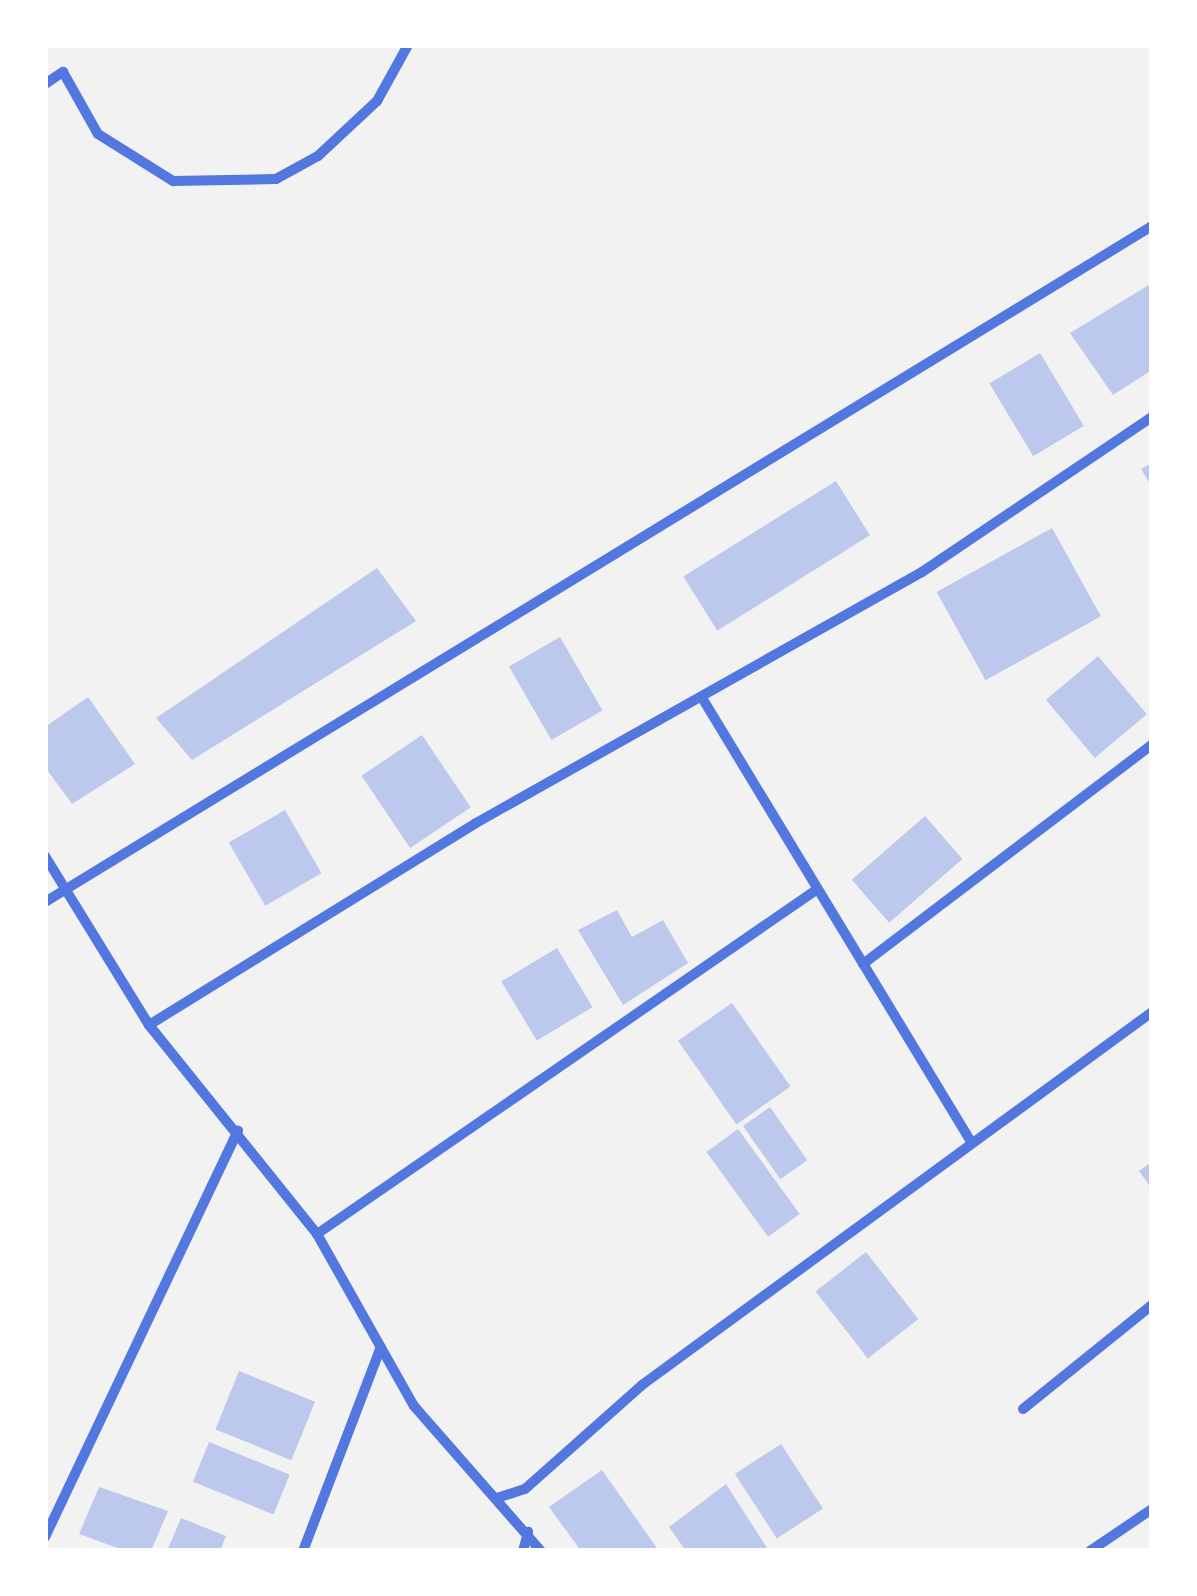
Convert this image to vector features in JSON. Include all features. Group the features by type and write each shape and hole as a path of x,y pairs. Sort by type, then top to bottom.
{"street":[{"path":"45,84 63,72 98,134 173,180 276,179 318,156 378,101 408,45"},
{"path":"45,902 1152,226"},
{"path":"150,1025 476,824 704,701 922,572 1152,418"},
{"path":"704,701 970,1140"},
{"path":"863,964 1152,744"},
{"path":"45,856 150,1025 238,1130 317,1234 414,1406 541,1551"},
{"path":"317,1234 816,890"},
{"path":"497,1498 525,1488 642,1385 970,1140 1152,1012"},
{"path":"45,1538 238,1130"},
{"path":"1022,1409 1152,1304"},
{"path":"302,1551 381,1348"},
{"path":"1090,1551 1152,1509"},
{"path":"523,1551 528,1532"}],"building":[{"path":"1152,283 1152,370 1113,395 1070,333"},
{"path":"1040,353 1084,426 1033,456 989,383"},
{"path":"1152,463 1152,487 1141,469"},
{"path":"836,481 870,535 717,631 683,576"},
{"path":"1052,528 1101,616 986,680 937,592"},
{"path":"377,568 416,621 192,760 156,718"},
{"path":"560,637 602,711 551,740 509,666"},
{"path":"1098,656 1147,714 1095,758 1046,700"},
{"path":"88,697 135,764 72,804 45,767 45,727"},
{"path":"422,735 471,807 410,848 361,776"},
{"path":"285,810 322,873 265,906 229,842"},
{"path":"925,816 962,859 889,923 852,880"},
{"path":"617,910 632,937 663,920 688,963 623,1005 578,930"},
{"path":"557,948 593,1007 537,1041 501,981"},
{"path":"732,1003 791,1087 736,1124 678,1041"},
{"path":"770,1107 807,1160 780,1179 743,1126"},
{"path":"738,1129 800,1214 768,1237 706,1152"},
{"path":"1152,1162 1152,1189 1139,1171"},
{"path":"866,1252 918,1319 868,1358 816,1291"},
{"path":"239,1371 315,1402 291,1460 215,1429"},
{"path":"209,1442 290,1475 274,1514 193,1482"},
{"path":"781,1444 823,1509 777,1539 735,1474"},
{"path":"602,1470 659,1551 581,1551 549,1507"},
{"path":"726,1484 769,1551 686,1551 669,1527"},
{"path":"99,1487 168,1511 151,1551 126,1551 79,1534"},
{"path":"181,1518 226,1536 220,1551 167,1551"}]}
